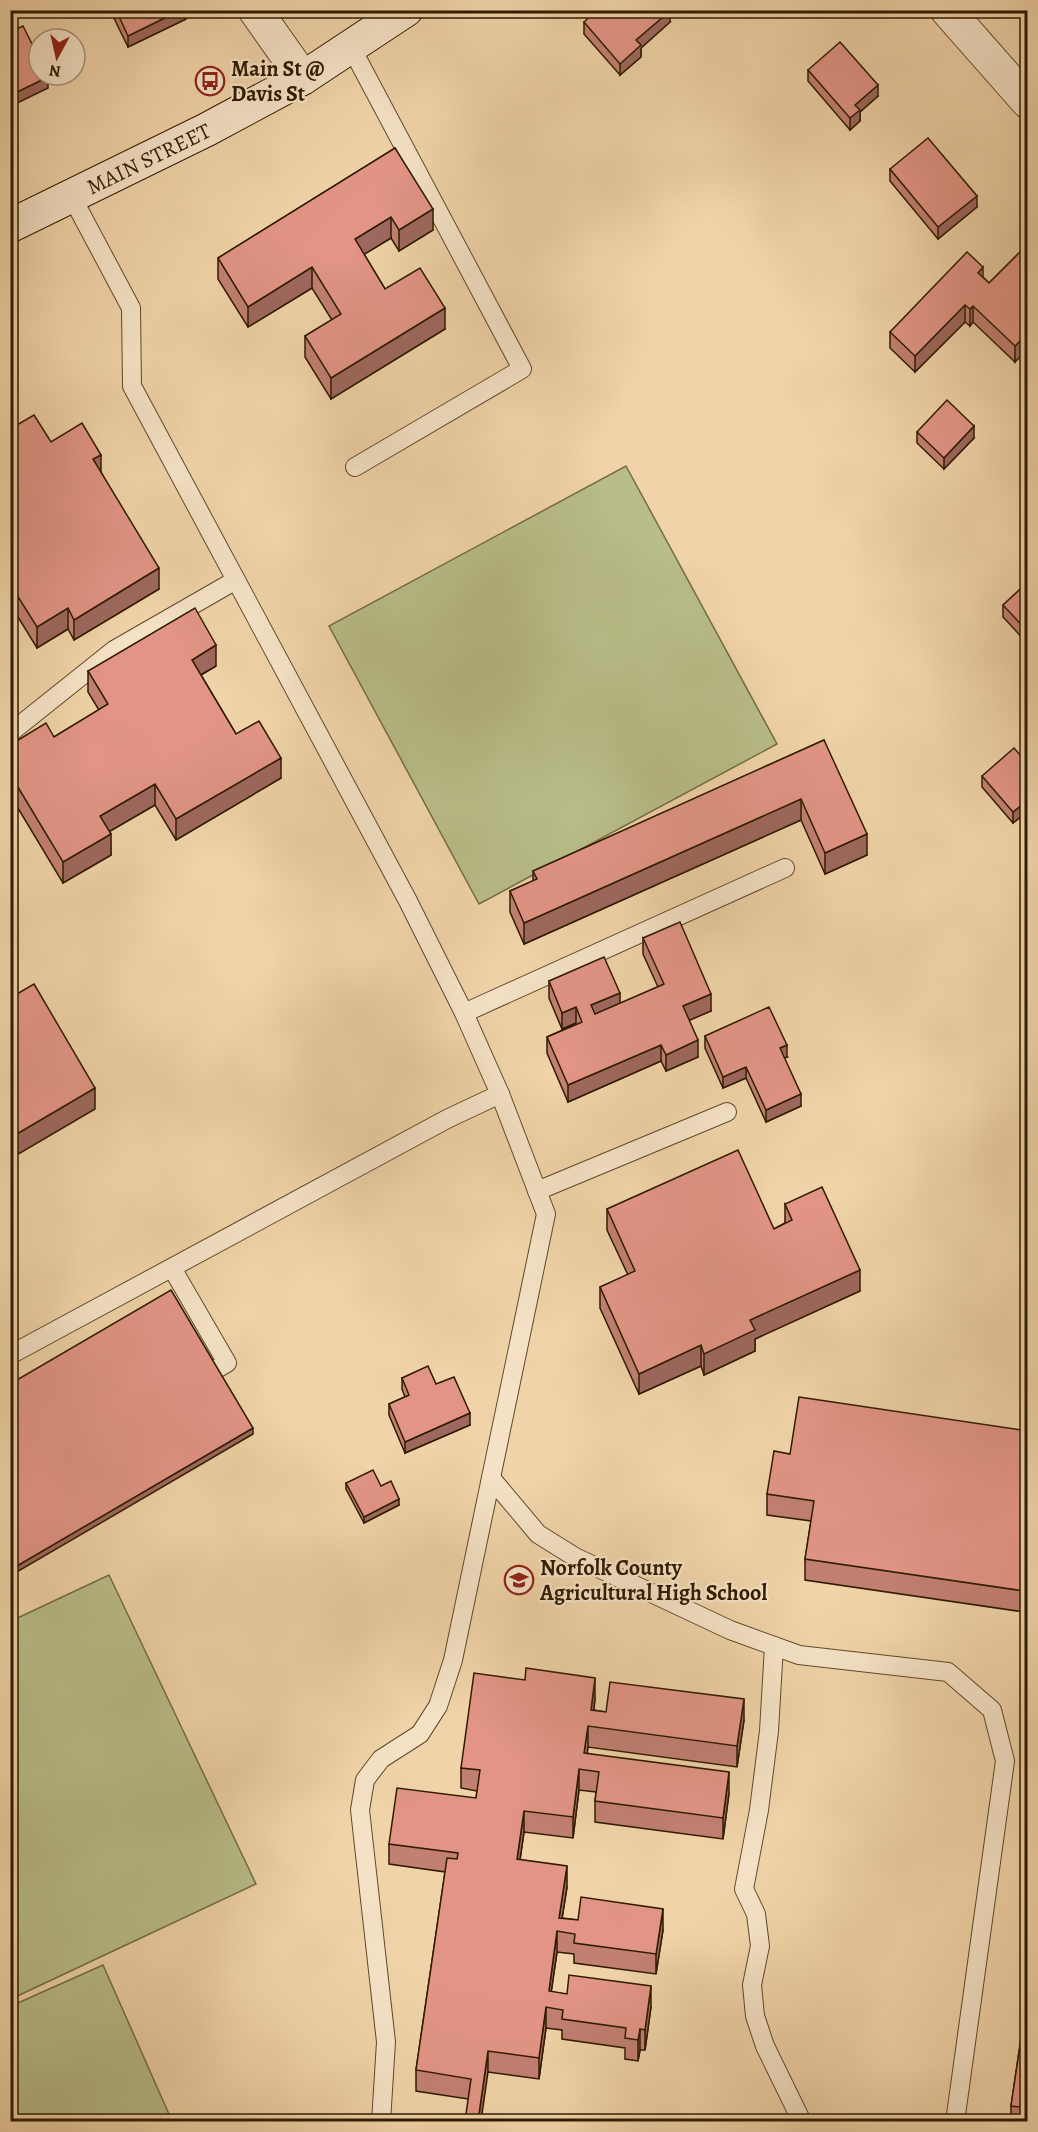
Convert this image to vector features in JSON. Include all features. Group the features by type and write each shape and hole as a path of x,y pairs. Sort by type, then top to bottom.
{"main road":[{"path":"255,10 303,78"},
{"name":"MAIN STREET","path":"10,226 72,197 303,78 406,10"},
{"path":"947,10 1028,102"}],"lane":[{"path":"351,47 522,369 355,467"},
{"path":"72,197 131,308 132,386 465,1013 500,1094 546,1214 453,1660 438,1706 420,1734 381,1759 365,1780 360,1810 386,2042 381,2121"},
{"path":"10,733 114,650 236,580"},
{"path":"465,1013 785,868"},
{"path":"10,1355 447,1119 500,1094"},
{"path":"537,1191 727,1112"},
{"path":"172,1268 227,1363 185,1386"},
{"path":"490,1478 538,1534 575,1557 730,1630 799,1655 948,1672 993,1710 1005,1761 955,2121"},
{"path":"774,1646 770,1731 759,1810 744,1889 756,1914 760,1946 752,1985 755,2016 765,2046 802,2121"}],"green space":[{"path":"626,466 777,744 479,904 329,626"},
{"path":"109,1575 256,1884 11,1999 11,1621"},
{"path":"103,1965 172,2121 11,2121 11,2006"}],"building":[{"path":"116,10 181,10 128,36"},
{"path":"597,10 670,11 636,40 641,45 620,64 584,22"},
{"path":"23,26 27,34 27,87 11,95 10,32"},
{"path":"840,42 878,85 855,105 860,110 850,118 808,70"},
{"path":"928,138 977,196 938,227 890,169"},
{"path":"395,148 433,209 399,230 391,217 355,239 385,289 420,268 445,308 331,378 305,336 341,314 312,267 248,307 218,258"},
{"path":"1021,251 1028,258 1028,333 1015,346 973,306 970,309 965,305 915,356 890,332 967,252 983,267 978,273 989,283"},
{"path":"947,400 974,426 944,458 917,432"},
{"path":"34,415 51,442 82,423 101,455 93,459 159,568 74,620 68,608 37,627 10,584 10,429"},
{"path":"1028,582 1028,632 1003,605"},
{"path":"195,608 216,645 192,660 236,734 259,721 281,758 176,819 155,784 100,816 111,834 63,862 10,774 10,745 46,723 54,737 108,704 88,671"},
{"path":"824,740 867,834 825,853 801,799 524,923 510,891 537,879 533,871"},
{"path":"1014,748 1028,764 1028,800 1013,812 982,776"},
{"path":"680,922 711,994 683,1006 698,1040 666,1055 661,1045 568,1085 547,1037 582,1022 576,1007 562,1013 549,981 604,957 620,993 591,1005 595,1014 664,984 643,938"},
{"path":"34,984 95,1088 10,1138 10,998"},
{"path":"769,1007 787,1045 780,1048 801,1094 766,1110 746,1067 723,1077 705,1036"},
{"path":"738,1150 774,1229 792,1220 785,1204 822,1187 860,1270 750,1320 755,1330 704,1354 701,1345 639,1374 600,1287 635,1271 607,1209"},
{"path":"171,1290 253,1428 10,1570 10,1384"},
{"path":"428,1366 436,1384 454,1377 470,1413 405,1442 389,1404 409,1395 402,1378"},
{"path":"799,1397 1028,1431 1028,1567 1024,1591 805,1559 814,1501 767,1494 774,1451 790,1454"},
{"path":"373,1470 381,1486 391,1481 399,1499 364,1517 346,1483"},
{"path":"526,1668 595,1678 591,1710 606,1712 610,1682 744,1699 737,1746 588,1726 584,1753 729,1772 723,1818 595,1801 599,1772 579,1769 573,1817 524,1811 517,1859 567,1866 559,1918 578,1920 581,1897 663,1909 656,1954 574,1943 575,1934 557,1931 549,1991 567,1994 569,1975 651,1986 645,2030 640,2029 638,2040 625,2038 626,2028 562,2019 563,2010 546,2007 539,2058 488,2051 478,2121 465,2121 471,2079 416,2070 447,1858 457,1859 458,1853 389,1844 397,1788 476,1798 480,1770 461,1768 474,1673 525,1680"},
{"path":"1028,1991 1028,2108 1011,2106"}],"place":[{"name":"Main St @ Davis St","path":"210,81"},
{"name":"Norfolk County Agricultural High School","path":"519,1580"}]}
